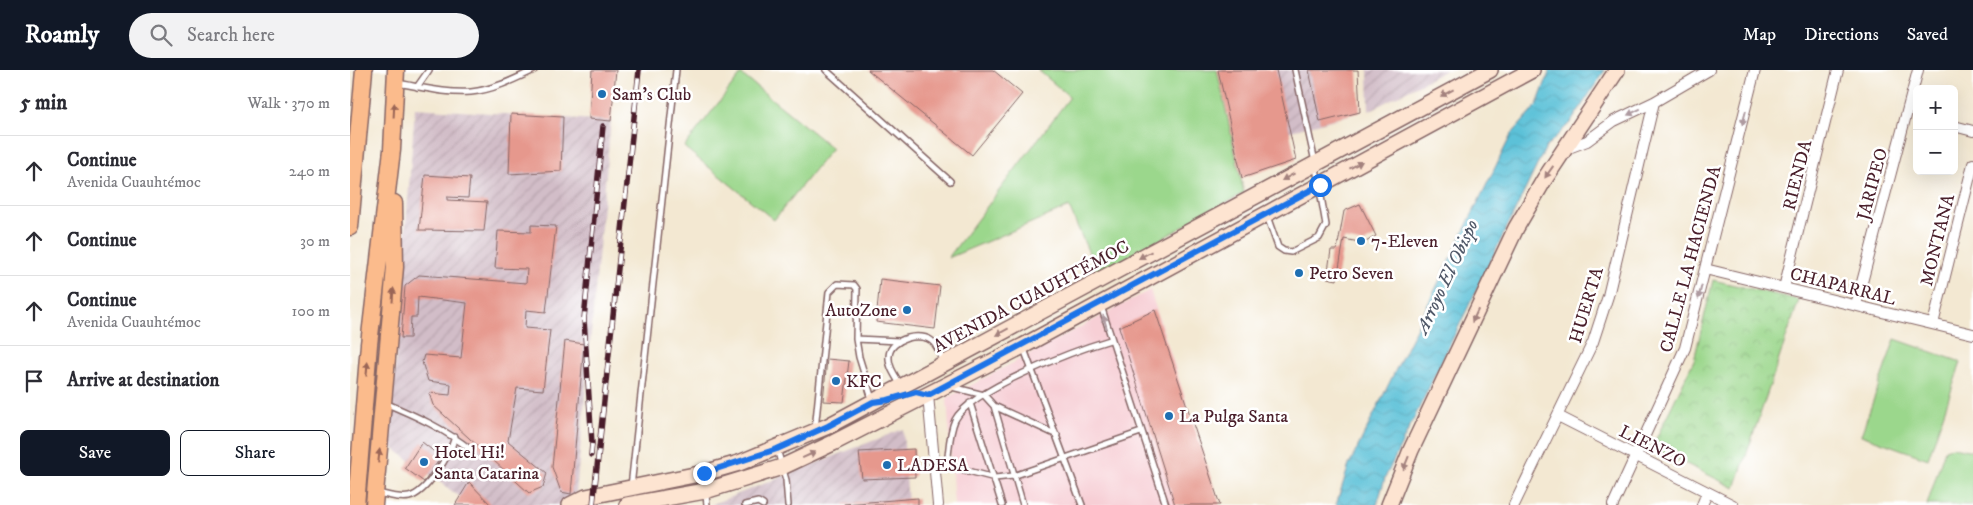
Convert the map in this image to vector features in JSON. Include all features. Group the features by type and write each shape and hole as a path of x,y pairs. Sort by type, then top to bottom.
{"main road":[{"path":"350,226 364,70"},
{"name":"AVENIDA CUAUHTÉMOC","path":"570,505 586,497 605,499 631,487 704,473 740,463 815,432 1315,162 1490,70"},
{"path":"627,505 706,498 744,479 782,467 1023,346 1530,70"},
{"path":"1390,505 1411,450 1516,228 1544,180 1565,149 1582,136 1599,99 1617,70"},
{"path":"356,505 369,344 392,150 396,76"},
{"path":"375,499 385,403 395,267 392,150"},
{"path":"928,395 933,381 953,367 963,353"},
{"path":"873,402 916,392 928,395"},
{"path":"740,463 744,479"}],"street":[{"path":"1582,136 1654,102 1709,70"},
{"name":"CALLE LA HACIENDA","path":"1613,505 1685,348 1755,70"},
{"name":"RIENDA","path":"1784,288 1838,70"},
{"name":"JARIPEO","path":"1856,306 1912,115 1918,70"},
{"name":"HUERTA","path":"1514,505 1593,342 1608,296 1654,102"},
{"path":"1958,127 1973,131"},
{"name":"MONTANA","path":"1933,324 1973,164"},
{"name":"CHAPARRAL","path":"1705,269 1973,334"},
{"path":"928,395 938,505"},
{"name":"LIENZO","path":"1558,416 1733,505"},
{"path":"1702,505 1707,493"}],"lane":[{"path":"417,87 429,70"},
{"path":"396,76 417,87 473,92 506,82 534,70"},
{"path":"631,487 676,70"},
{"path":"826,70 950,181"},
{"path":"1266,213 1278,248 1291,252 1318,238 1326,225 1320,185 1295,70"},
{"path":"815,432 829,292 838,284 857,288 856,339 873,402"},
{"path":"1100,305 1166,505"},
{"path":"856,339 900,341 916,338 929,339 934,343 944,363"},
{"path":"947,465 955,420 970,403 1032,370 1084,348 1110,340"},
{"path":"900,341 892,346 888,355 890,366 902,386"},
{"path":"1023,346 1058,435 1082,505"},
{"path":"946,386 984,395 994,406 1058,435"},
{"path":"385,403 414,414 455,437 471,450"},
{"path":"970,403 1002,505"},
{"path":"994,406 1023,505"},
{"path":"934,462 995,478 1013,476 1141,432"},
{"path":"375,499 403,498 420,492 447,456 455,437"},
{"path":"777,449 786,480 788,505"},
{"path":"704,473 706,498"},
{"path":"745,505 758,502 764,505"}],"shaded area":[{"path":"1219,70 1355,70 1360,112 1235,147"},
{"path":"1368,70 1446,70 1369,111"},
{"path":"415,108 611,121 576,493 558,505 455,505 460,497 389,445"},
{"path":"1150,290 1220,505 954,505 947,398"},
{"path":"903,429 908,505 710,505"}],"green space":[{"path":"1038,70 1217,70 1244,193 1098,274 1069,207 948,258 1070,97"},
{"path":"741,74 832,148 774,220 684,147"},
{"path":"1713,280 1799,300 1735,488 1652,447 1694,360"},
{"path":"1895,339 1961,362 1928,459 1861,435"},
{"path":"1953,447 1973,451 1973,505 1927,505 1945,449"}],"water":[{"name":"Arroyo El Obispo","path":"1550,70 1605,70 1571,122 1546,147 1385,478 1377,505 1336,505 1349,465 1511,135 1537,105"}],"building":[{"name":"Sam's Club","path":"592,70 616,70 611,121 589,119"},
{"path":"868,70 993,70 1022,94 972,155"},
{"path":"1218,70 1276,70 1296,160 1242,178"},
{"path":"1309,70 1358,70 1360,112 1320,122"},
{"path":"511,114 563,117 561,171 509,174"},
{"path":"425,175 470,178 468,198 447,197 447,200 487,202 484,231 419,230"},
{"name":"7-Eleven","path":"1360,204 1376,236 1364,243 1344,239 1337,280 1327,278 1331,250 1337,250 1344,211"},
{"path":"531,225 556,226 546,312 526,310 525,328 550,330 543,390 517,388 508,441 547,473 543,487 529,493 433,405 429,393 450,395 451,384 428,381 422,362 424,355 461,358 467,303 418,297 417,317 411,317 410,338 401,338 405,286 419,275 526,283 527,269 495,268 498,231 531,232"},
{"name":"AutoZone","path":"880,279 940,286 935,329 876,322"},
{"name":"La Pulga Santa","path":"1155,310 1220,505 1175,505 1119,327"},
{"path":"565,341 584,344 571,494 561,492 552,467"},
{"name":"KFC","path":"827,359 849,361 844,402 823,401"},
{"path":"422,442 441,457 424,482 405,468"},
{"name":"LADESA","path":"914,449 915,477 862,479 859,452"},
{"path":"469,482 491,505 455,505"},
{"path":"918,498 918,505 844,505 844,504"}],"railway":[{"path":"593,505 639,70"},
{"path":"591,455 592,444 584,319 603,126"}],"place":[{"name":"Sam's Club","path":"602,94"},
{"name":"7-Eleven","path":"1361,241"},
{"name":"Petro Seven","path":"1299,273"},
{"name":"AutoZone","path":"907,310"},
{"name":"KFC","path":"836,381"},
{"name":"La Pulga Santa","path":"1169,416"},
{"name":"Hotel Hi! Santa Catarina","path":"424,462"},
{"name":"LADESA","path":"887,465"}],"route":[{"path":"704,473 740,463 777,449 828,426 873,402 916,392 928,395 1100,305 1320,185"}]}
